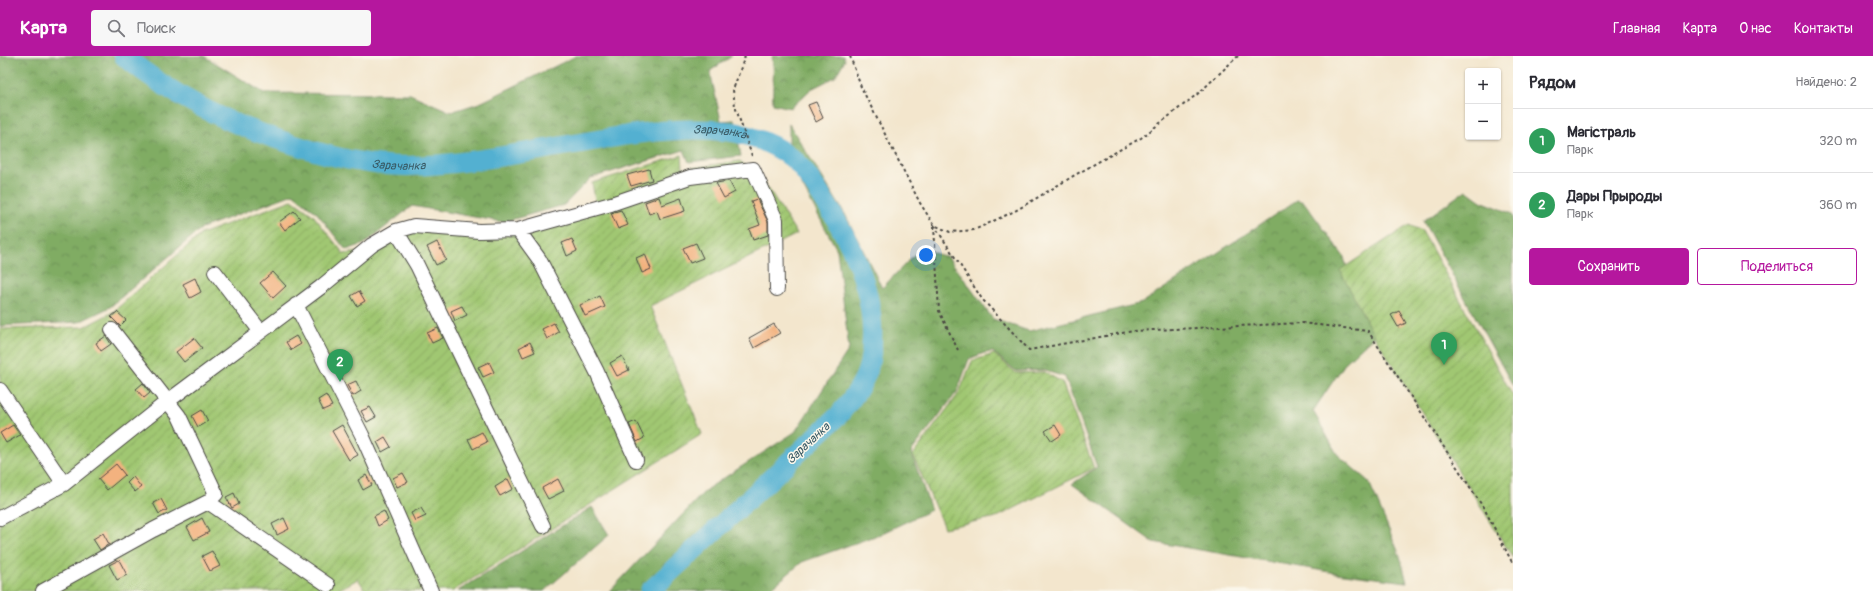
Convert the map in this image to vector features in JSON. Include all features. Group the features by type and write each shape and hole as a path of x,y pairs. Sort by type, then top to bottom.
{"lane":[{"path":"0,518 64,484 168,401 321,287 372,244 396,231 414,226 479,232 518,230 610,204 690,178 753,169 776,220 777,289"},
{"path":"518,230 539,259 597,372 636,460"},
{"path":"396,231 418,265 543,526"},
{"path":"215,272 261,332"},
{"path":"296,305 362,435 432,591"},
{"path":"43,591 153,530 208,502 216,494 179,416 112,330"},
{"path":"0,390 64,484"},
{"path":"208,502 328,585"}],"path":[{"path":"744,56 733,90 735,106 754,161 753,169"},
{"path":"850,56 861,87 920,203 982,298 1029,350 1133,331 1302,324 1368,331 1485,510 1513,564"},
{"path":"934,225 950,232 974,230 1015,211 1141,138 1200,92 1238,56"},
{"path":"934,225 939,311 958,350"}],"green space":[{"path":"0,56 204,56 264,93 410,94 451,112 482,102 576,56 732,56 710,71 721,121 734,120 741,156 689,162 684,150 591,178 564,205 503,222 412,206 364,244 346,250 317,213 293,194 202,228 110,307 79,322 0,326"},
{"path":"772,56 843,56 845,60 835,77 811,89 791,108 773,104"},
{"path":"789,124 845,214 882,288 920,249 948,257 993,319 1029,331 1142,303 1297,200 1304,202 1344,257 1349,277 1377,333 1346,362 1313,411 1337,454 1369,482 1400,556 1407,582 1336,573 1153,542 1072,484 1097,467 1065,377 1043,370 1016,371 993,352 984,353 969,359 957,392 911,452 931,510 878,535 802,562 768,591 610,591 707,489 795,432 849,349 837,250 789,161"},
{"path":"682,155 683,169 740,161 763,181 797,234 650,306 702,434 453,591 366,591 358,579 336,591 0,591 0,329 84,327 113,312 201,234 292,200 313,215 344,254 374,250 413,230 481,234 597,211 592,183"},
{"path":"1466,190 1481,201 1511,213 1513,217 1513,386 1423,221"},
{"path":"1409,225 1422,231 1513,396 1513,558 1373,334 1340,270"},
{"path":"994,354 1016,373 1044,372 1062,382 1094,468 997,517 944,528 913,455 959,393 972,361"},
{"path":"592,507 609,535 544,591 458,591"}],"building":[{"path":"816,102 823,118 816,122 808,105"},
{"path":"649,169 652,180 631,186 627,175"},
{"path":"729,181 735,192 724,198 716,183"},
{"path":"659,197 662,205 681,198 685,211 660,219 657,211 649,214 645,202"},
{"path":"757,199 768,222 768,235 753,240 749,229 760,225 751,201"},
{"path":"621,210 628,225 618,229 611,213"},
{"path":"294,211 300,218 285,230 279,222"},
{"path":"572,239 577,251 567,256 562,243"},
{"path":"437,242 446,260 436,265 427,247"},
{"path":"696,243 703,258 690,263 683,248"},
{"path":"645,254 651,269 642,273 636,258"},
{"path":"273,272 286,286 273,298 260,283"},
{"path":"195,278 201,292 190,298 183,284"},
{"path":"359,291 365,301 357,306 351,296"},
{"path":"600,296 605,307 585,316 580,305"},
{"path":"462,306 467,315 455,321 451,311"},
{"path":"1399,311 1406,323 1398,327 1391,315"},
{"path":"117,312 126,320 120,326 111,317"},
{"path":"554,323 559,332 547,339 542,329"},
{"path":"774,324 780,333 754,348 749,338"},
{"path":"438,328 443,338 432,343 427,333"},
{"path":"106,336 111,344 101,351 96,343"},
{"path":"296,336 301,344 291,350 286,342"},
{"path":"194,338 202,348 184,362 176,352"},
{"path":"530,342 535,352 523,357 519,348"},
{"path":"622,356 629,370 617,376 610,363"},
{"path":"489,362 494,372 483,377 478,367"},
{"path":"356,381 361,391 353,396 347,385"},
{"path":"143,383 150,393 144,398 136,389"},
{"path":"326,395 332,406 323,410 318,400"},
{"path":"370,407 376,417 367,422 361,411"},
{"path":"202,410 208,421 198,427 192,416"},
{"path":"636,421 644,438 637,442 629,424"},
{"path":"13,425 20,435 6,443 0,433"},
{"path":"342,425 358,455 349,460 332,431"},
{"path":"1055,425 1061,435 1052,441 1045,431"},
{"path":"482,432 487,442 473,449 468,439"},
{"path":"385,437 391,447 382,452 377,442"},
{"path":"116,464 125,475 107,490 98,479"},
{"path":"403,473 408,482 397,487 393,478"},
{"path":"366,475 372,485 363,490 358,480"},
{"path":"133,477 141,487 135,492 127,483"},
{"path":"508,479 513,489 500,496 495,487"},
{"path":"558,479 564,491 548,499 542,488"},
{"path":"234,493 239,504 232,508 226,497"},
{"path":"161,499 167,510 159,514 153,503"},
{"path":"421,508 426,516 415,521 411,513"},
{"path":"384,511 388,520 378,526 374,516"},
{"path":"202,518 209,532 194,540 187,527"},
{"path":"284,518 289,529 277,535 272,524"},
{"path":"103,533 109,544 100,550 93,539"},
{"path":"212,551 220,566 210,571 202,556"},
{"path":"119,560 127,575 117,580 109,565"}],"waterway":[{"name":"Зарачанка","path":"124,56 184,98 226,119 271,137 336,157 364,163 393,166 449,163 491,158 644,133 695,129 732,132 752,137 779,149 800,166 822,197 845,235 862,277 872,321 872,343 867,372 856,392 838,416 650,591"}],"place":[{"name":"Магістраль","path":"1444,365"},
{"name":"Дары Прыроды","path":"340,382"}]}
